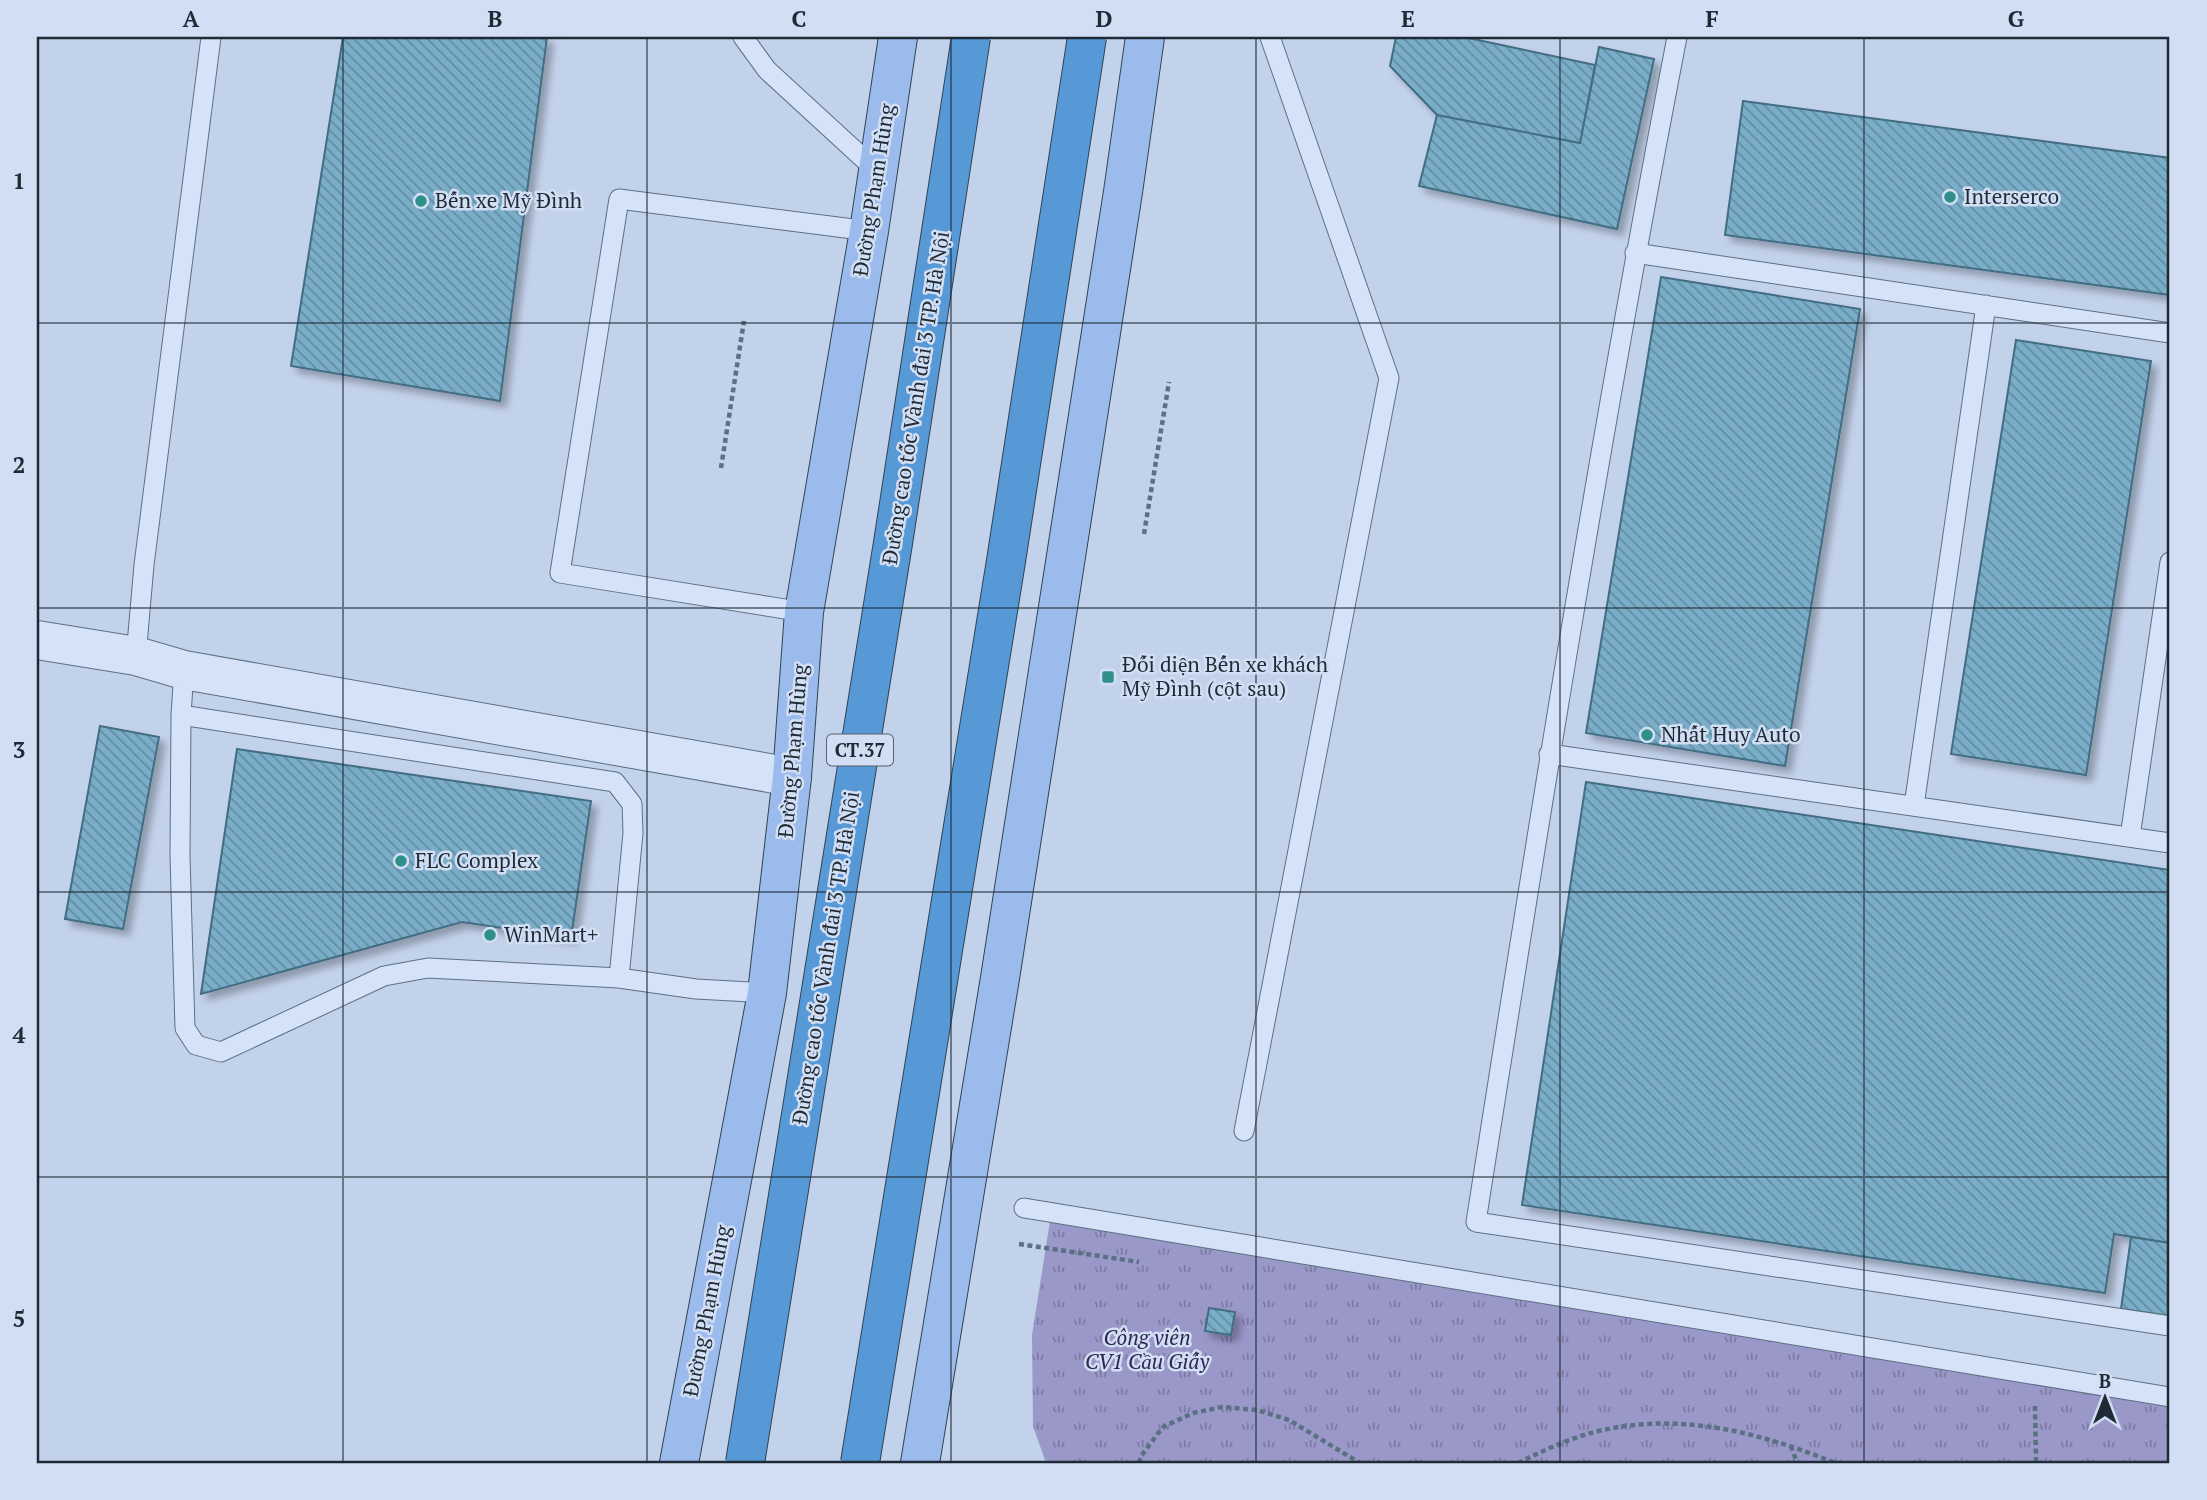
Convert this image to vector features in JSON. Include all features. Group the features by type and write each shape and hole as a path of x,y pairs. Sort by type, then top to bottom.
{"highway":[{"name":"Đường cao tốc Vành đai 3 TP. Hà Nội","path":"745,1463 894,543 971,37"},
{"path":"860,1463 1006,561 1087,37"}],"main road":[{"name":"Đường Phạm Hùng","path":"679,1463 767,993 792,777 804,612 869,231 898,37"},
{"path":"920,1463 1002,965 1145,37"}],"street":[{"path":"37,640 136,656 184,670 792,777"}],"lane":[{"path":"136,656 144,565 211,37"},
{"path":"743,37 767,70 877,171"},
{"path":"1244,1131 1389,378 1269,37"},
{"path":"1677,37 1635,253 1549,754 1476,1222 2170,1326"},
{"path":"804,612 560,573 619,199 869,231"},
{"path":"1635,253 2170,333"},
{"path":"1914,806 1986,305"},
{"path":"2130,837 2170,562"},
{"path":"184,670 180,856 185,1028 196,1045 220,1052 384,976 428,968 619,978 696,989 767,993"},
{"path":"181,715 615,782 632,804 633,833 619,978"},
{"path":"1549,754 2170,843"},
{"path":"1024,1208 2170,1397"}],"path":[{"path":"722,468 744,321"},
{"path":"1144,534 1169,382"},
{"path":"2035,1402 2036,1463"},
{"path":"1139,1463 1163,1427 1193,1413 1222,1407 1256,1410 1289,1420 1360,1463"},
{"path":"1518,1463 1567,1440 1610,1429 1673,1424 1732,1430 1791,1445 1835,1463"},
{"path":"1791,1445 1797,1463"}],"green space":[{"name":"Công viên CV1 Cầu Giấy","path":"1050,1221 2170,1400 2170,1463 1046,1463 1033,1426 1032,1335"}],"building":[{"name":"Bến xe Mỹ Đình","path":"343,37 547,37 500,401 291,366"},
{"path":"1396,37 1464,37 1595,65 1580,143 1437,115 1390,66"},
{"path":"1599,47 1654,59 1617,229 1419,186 1437,115 1580,143"},
{"name":"Interserco","path":"1743,101 2170,158 2170,295 1725,235"},
{"path":"1661,277 1860,309 1785,766 1586,733"},
{"path":"2016,340 2151,361 2086,775 1951,754"},
{"path":"100,726 159,737 123,929 65,919"},
{"name":"FLC Complex","path":"237,749 591,801 571,938 462,922 201,994"},
{"path":"1586,782 2170,870 2170,1243 2114,1234 2105,1293 1522,1205"},
{"path":"2131,1237 2170,1243 2170,1316 2121,1309"},
{"path":"1209,1308 1235,1312 1231,1335 1205,1331"}],"place":[{"name":"Interserco","path":"1950,197"},
{"name":"Bến xe Mỹ Đình","path":"421,201"},
{"name":"Đối diện Bến xe khách Mỹ Đình (cột sau)","path":"1108,677"},
{"name":"Nhất Huy Auto","path":"1647,735"},
{"name":"FLC Complex","path":"401,861"},
{"name":"WinMart+","path":"490,935"}]}
